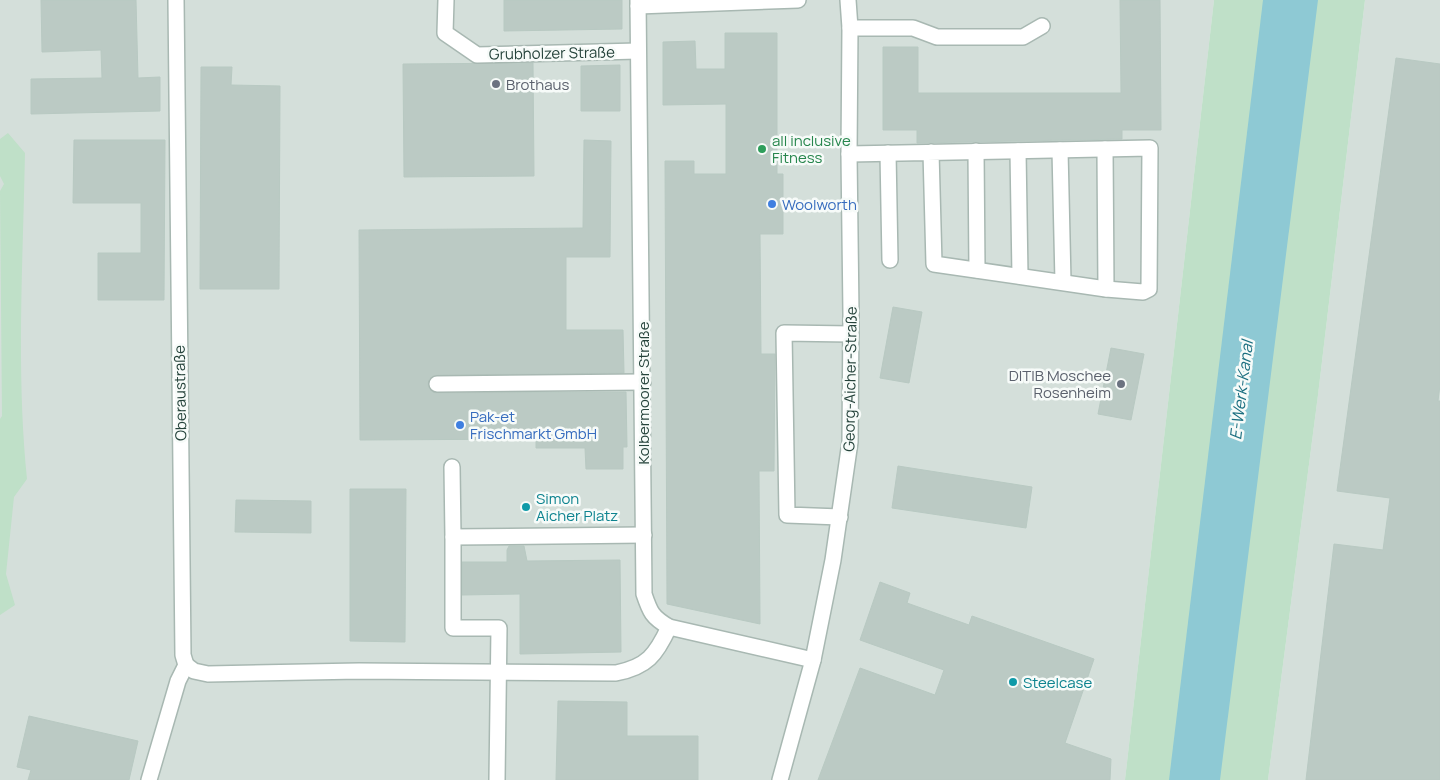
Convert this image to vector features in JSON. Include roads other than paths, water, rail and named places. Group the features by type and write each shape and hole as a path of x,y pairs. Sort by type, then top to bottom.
{"street":[{"name":"Oberaustraße","path":"176,0 183,655 186,665"},
{"name":"Grubholzer Straße","path":"446,0 445,33 477,55 638,51"},
{"path":"638,3 798,0"},
{"name":"Georg-Aicher-Straße","path":"780,780 813,660 833,560 850,442 850,28 848,0"},
{"name":"Kolbermoorer Straße","path":"638,3 644,594 650,612 657,620 669,627 813,660"},
{"path":"850,28 913,28 936,37 1024,37 1042,26"},
{"path":"849,154 931,152 976,152 1150,148 1149,289 1143,292 1106,289 934,264 931,152"},
{"path":"1105,149 1106,289"},
{"path":"1060,150 1063,282"},
{"path":"1018,151 1020,276"},
{"path":"976,152 977,270"},
{"path":"888,153 890,260"},
{"path":"840,517 787,515 784,333 851,334"},
{"path":"437,384 643,382"},
{"path":"452,467 453,628 499,628 496,780"},
{"path":"453,537 644,535"},
{"path":"149,780 178,681 186,665 194,671 208,674 359,671 616,673 634,669 649,659 660,646 669,627"}],"water":[{"name":"E-Werk-Kanal","path":"1263,0 1318,0 1220,780 1169,780"}],"place":[{"name":"Brothaus","path":"496,84"},
{"name":"all inclusive Fitness","path":"762,149"},
{"name":"Woolworth","path":"772,204"},
{"name":"DITIB Moschee Rosenheim","path":"1121,384"},
{"name":"Pak-et Frischmarkt GmbH","path":"460,425"},
{"name":"Simon Aicher Platz","path":"526,507"},
{"name":"Steelcase","path":"1013,682"}]}
